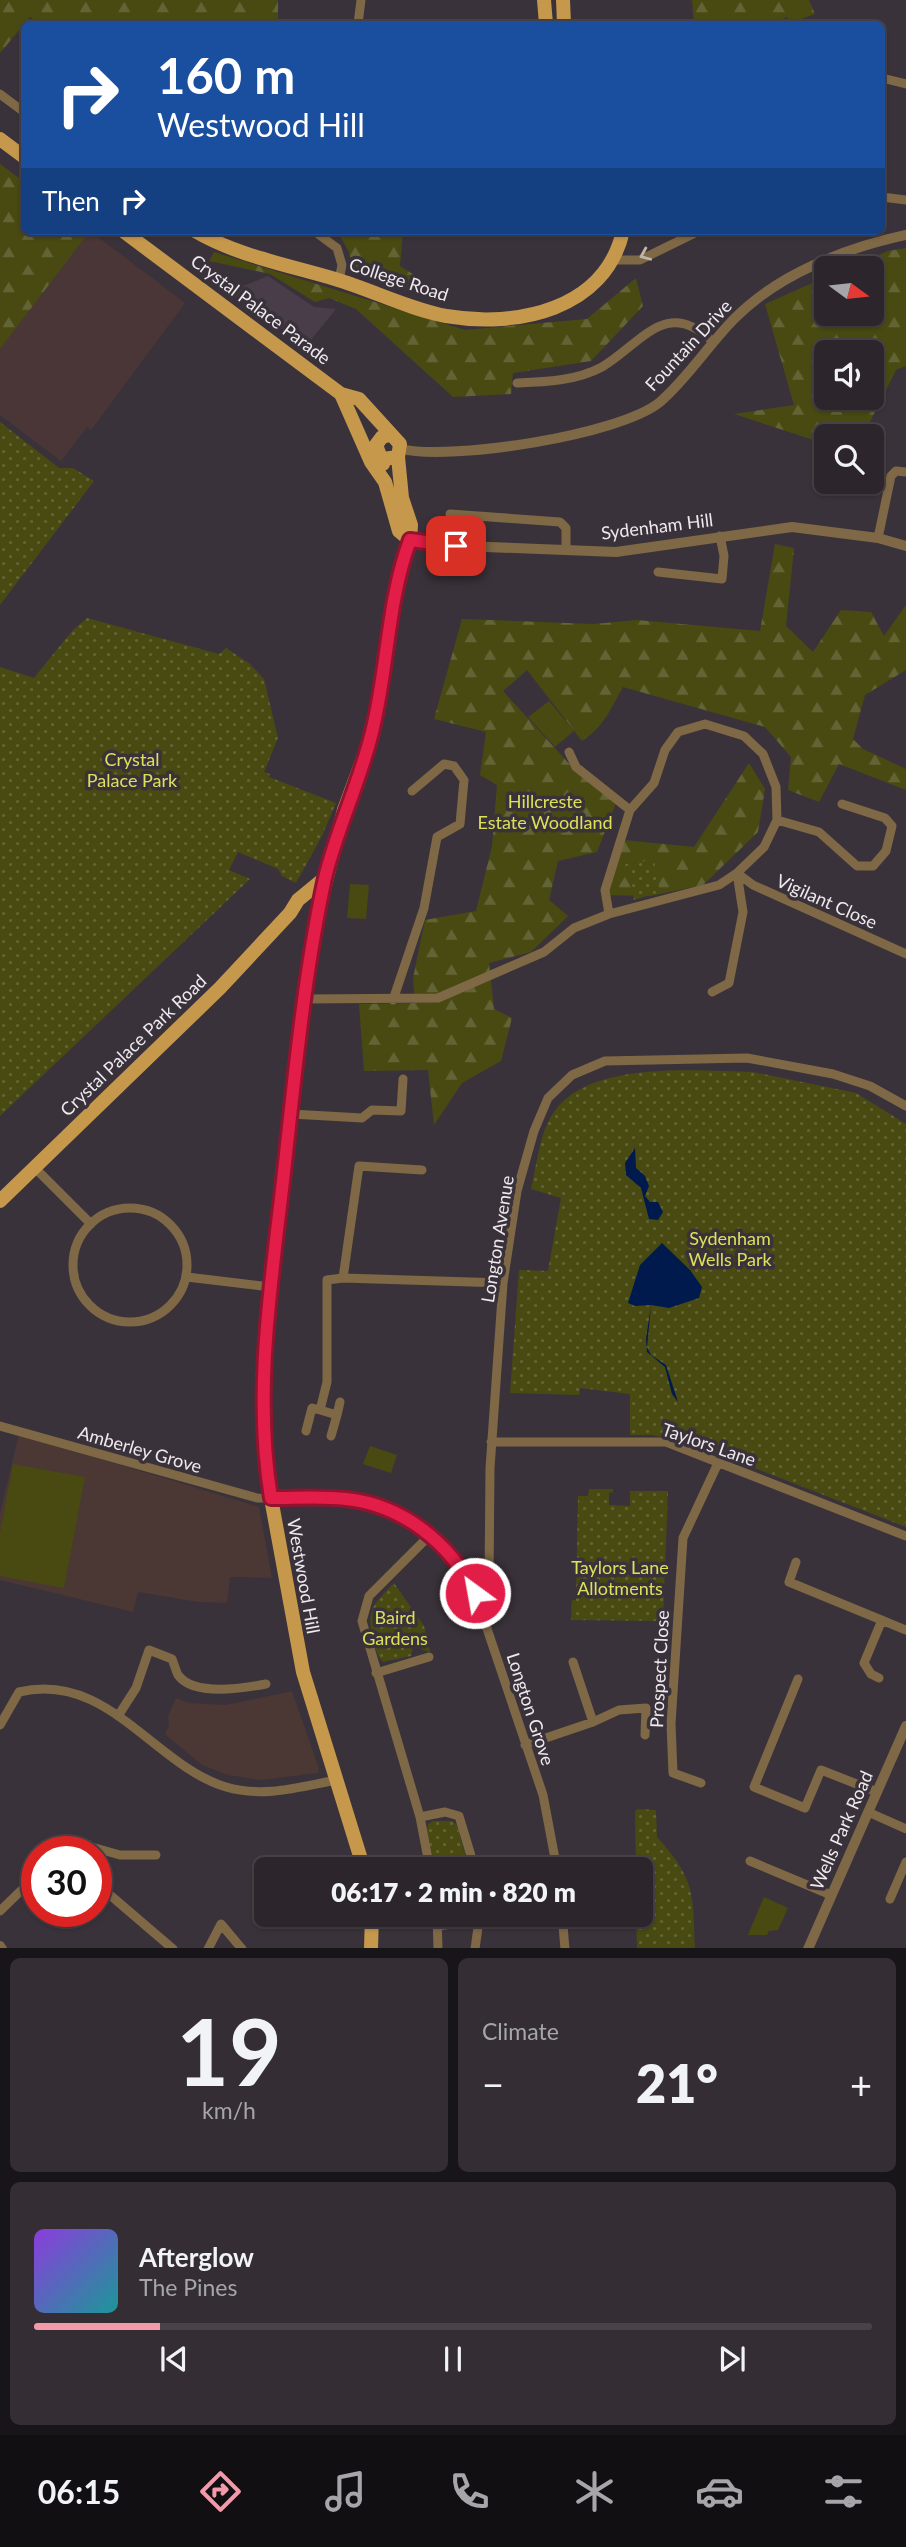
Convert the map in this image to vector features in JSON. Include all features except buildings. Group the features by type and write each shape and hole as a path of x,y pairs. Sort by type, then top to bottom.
{"main road":[{"path":"544,0 547,21"},
{"path":"563,0 564,21"},
{"path":"0,139 21,156"},
{"name":"Crystal Palace Parade","path":"132,235 344,400 371,449"},
{"name":"College Road","path":"202,235 221,246 339,280 440,314 504,317 568,303 603,277 614,260"},
{"path":"614,260 622,235"},
{"name":"Crystal Palace Parade","path":"344,400 359,399 389,435 398,440 399,453"},
{"path":"371,449 382,437 389,435"},
{"path":"371,449 383,459 385,482"},
{"path":"371,449 385,482 399,531 410,540"},
{"path":"383,459 399,453"},
{"name":"Westwood Hill","path":"360,1857 303,1672 266,1471 262,1383 270,1287 304,999 319,909 331,857 372,734 397,580 410,540 411,525 402,498 399,453"},
{"path":"294,907 331,857"},
{"name":"Crystal Palace Park Road","path":"0,1201 220,988 294,907 326,877"},
{"path":"294,907 319,909"},
{"path":"372,1927 372,1948"}],"street":[{"path":"358,21 361,0"},
{"path":"885,79 906,84"},
{"path":"0,93 21,110"},
{"path":"885,197 906,200"},
{"path":"320,235 338,248 342,265 339,280"},
{"path":"614,260 639,260 689,235"},
{"name":"Fountain Drive","path":"399,453 435,453 545,439 592,430 630,418 658,403 713,342 759,297 787,280 846,252 906,235"},
{"path":"517,383 558,381 601,367 663,323 688,324 699,329 713,342"},
{"path":"878,538 891,476 896,471 906,471"},
{"path":"450,514 561,522 566,528 566,550"},
{"name":"Sydenham Hill","path":"410,540 436,545 616,552 720,536 807,527 878,538 906,546"},
{"path":"658,572 722,579 724,556 720,536"},
{"path":"304,999 438,998 513,968 544,952 574,928 609,914 719,884 737,873 764,847 777,820 776,787 763,754 744,736 705,724 678,732 665,750 654,783 631,810 605,890 609,914"},
{"path":"569,752 576,767 631,810"},
{"path":"393,1000 424,908 437,838 460,824 464,780 454,766 444,764 412,790"},
{"path":"777,820 819,832 857,866 873,866 886,851 892,826 885,818 842,804"},
{"path":"712,992 729,983 743,912 737,873"},
{"name":"Vigilant Close","path":"737,873 753,885 906,954"},
{"name":"Longton Avenue","path":"475,1593 489,1583 491,1442 503,1283 517,1191 548,1098 561,1084 593,1063 648,1058 774,1061 852,1080 906,1106"},
{"path":"291,1114 362,1118 372,1110 401,1111 403,1079"},
{"path":"343,1278 359,1166 422,1170"},
{"path":"35,1168 91,1224"},
{"path":"119,1209 139,1209 153,1213 175,1230 183,1244 187,1277 180,1293 167,1309 155,1317 127,1322 99,1313 83,1297 74,1270 76,1247 91,1224 119,1209"},
{"path":"187,1277 270,1287"},
{"path":"320,1410 327,1382 327,1280 343,1278 503,1283"},
{"path":"331,1436 341,1402"},
{"path":"306,1431 312,1408 337,1415"},
{"name":"Amberley Grove","path":"0,1426 257,1498 271,1498"},
{"name":"Taylors Lane","path":"491,1442 650,1440 679,1446 906,1536"},
{"name":"Prospect Close","path":"701,1783 673,1773 671,1724 683,1538 719,1461"},
{"name":"Longton Grove","path":"271,1498 346,1499 404,1515 430,1535 460,1568 475,1593 549,1818 555,1857"},
{"path":"428,1857 420,1817 363,1628 364,1607 369,1596 430,1535"},
{"path":"796,1562 789,1581 906,1630"},
{"path":"879,1678 871,1674 864,1663 882,1620"},
{"path":"118,1716 136,1688 149,1650 172,1659 179,1676 191,1684 217,1690 266,1684"},
{"path":"376,1673 429,1657"},
{"path":"573,1662 593,1722"},
{"path":"798,1679 754,1787 805,1808 821,1770 877,1792"},
{"path":"0,1725 2,1713 19,1692 39,1688 68,1691 138,1727 195,1775 227,1787 268,1794 336,1780"},
{"path":"525,1745 593,1722 619,1710 646,1708 645,1735"},
{"name":"Wells Park Road","path":"808,1948 906,1726"},
{"path":"420,1817 445,1812 459,1816 471,1857"},
{"path":"868,1812 906,1829"},
{"path":"112,1853 156,1855"},
{"path":"750,1861 831,1895"},
{"path":"890,1899 906,1862"},
{"path":"0,1911 21,1891"},
{"path":"112,1897 173,1948"},
{"path":"208,1948 221,1924 242,1948"},
{"path":"438,1927 438,1948"},
{"path":"475,1948 478,1927"},
{"path":"563,1927 565,1948"}],"shaded area":[{"path":"87,235 95,235 185,303 91,430 87,427 61,461 0,415 0,349"},
{"path":"268,276 314,307 336,309 306,346 232,294 241,287"},
{"path":"19,1434 259,1507 272,1578 230,1577 227,1603 198,1602 138,1592 133,1612 0,1580 0,1514"},
{"path":"292,1691 319,1769 318,1773 261,1780 228,1775 202,1765 165,1734 169,1726 168,1716 176,1698 189,1703 226,1705"}],"green space":[{"path":"0,0 278,0 278,21 36,21 30,17 27,21 21,21 21,28 0,53"},
{"path":"692,0 809,0 815,14 796,21 789,21 787,17 777,21 694,21"},
{"path":"0,164 21,180 21,235 87,235 0,349"},
{"path":"340,235 403,235 400,266 438,290 443,301 353,270 349,252"},
{"path":"906,248 906,366 896,370 884,394 884,340 814,340 814,410 876,410 869,424 814,424 814,440 734,414 794,405 765,304 814,282 814,326 884,326 884,256 877,256"},
{"path":"214,252 465,330 587,319 636,278 643,306 591,361 513,373 511,394 453,397 356,309 329,298 315,302 270,274 209,261"},
{"path":"0,422 59,468 73,468 94,481 0,605"},
{"name":"Hillcreste Estate Woodland","path":"775,544 794,548 786,626 813,652 841,610 871,612 884,636 906,605 906,670 865,695 853,739 863,749 906,769 906,790 839,764 819,802 788,790 791,757 765,727 623,687 611,710 590,736 582,741 527,670 503,691 573,768 616,803 597,852 558,861 549,900 568,916 531,952 489,963 494,1009 512,1018 501,1061 462,1083 434,1125 428,1070 364,1071 359,1004 415,1003 413,978 425,920 476,911 492,846 497,785 480,775 486,732 434,719 462,619 594,624 637,620 760,631"},
{"name":"Crystal Palace Park","path":"87,618 219,654 226,648 250,664 264,679 278,738 264,772 270,774 269,777 336,803 322,836 296,883 282,876 278,869 238,852 229,870 250,879 0,1116 0,667 34,678 72,631"},
{"path":"549,701 574,731 555,747 528,717"},
{"path":"749,763 765,789 758,832 703,885 650,896 602,895 623,840 694,847"},
{"path":"654,860 660,892 634,900 625,864"},
{"path":"350,884 369,885 366,919 347,918"},
{"name":"Sydenham Wells Park","path":"675,1071 753,1072 856,1093 906,1124 906,1527 693,1444 652,1435 630,1435 630,1394 580,1388 579,1395 510,1393 519,1270 548,1271 561,1198 531,1189 542,1139 554,1112 571,1095 592,1084 618,1076"},
{"path":"370,1446 397,1455 391,1473 363,1464"},
{"path":"13,1464 85,1477 64,1588 0,1576 0,1533"},
{"name":"Taylors Lane Allotments","path":"589,1489 613,1489 613,1492 609,1493 609,1505 630,1506 630,1491 668,1491 663,1621 571,1620 572,1600 576,1600 578,1496 588,1496"},
{"name":"Baird Gardens","path":"394,1583 424,1626 430,1652 421,1649 418,1644 413,1646 411,1656 383,1662 375,1648 370,1622 376,1603"},
{"path":"656,1810 657,1837 679,1864 685,1876 694,1913 695,1948 637,1948 636,1927 653,1927 653,1857 636,1857 635,1811"},
{"path":"433,1821 452,1821 457,1825 466,1857 432,1857 428,1824"},
{"path":"764,1897 788,1908 778,1930 769,1931 767,1935 748,1935"}],"water":[{"path":"635,1148 636,1168 645,1176 649,1186 645,1196 650,1202 658,1202 663,1212 658,1220 649,1219 641,1188 626,1175 625,1163"},
{"path":"662,1243 690,1270 702,1287 699,1298 669,1308 635,1306 628,1303 640,1265"},
{"path":"651,1305 647,1347 651,1355 666,1365 678,1402 672,1394 665,1367 647,1352 646,1339"}],"route":[{"path":"456,546 410,540 397,580 372,734 344,810 326,877 301,1022 270,1287 262,1383 266,1471 271,1498 346,1499 404,1515 439,1544 460,1568 475,1593"}]}
